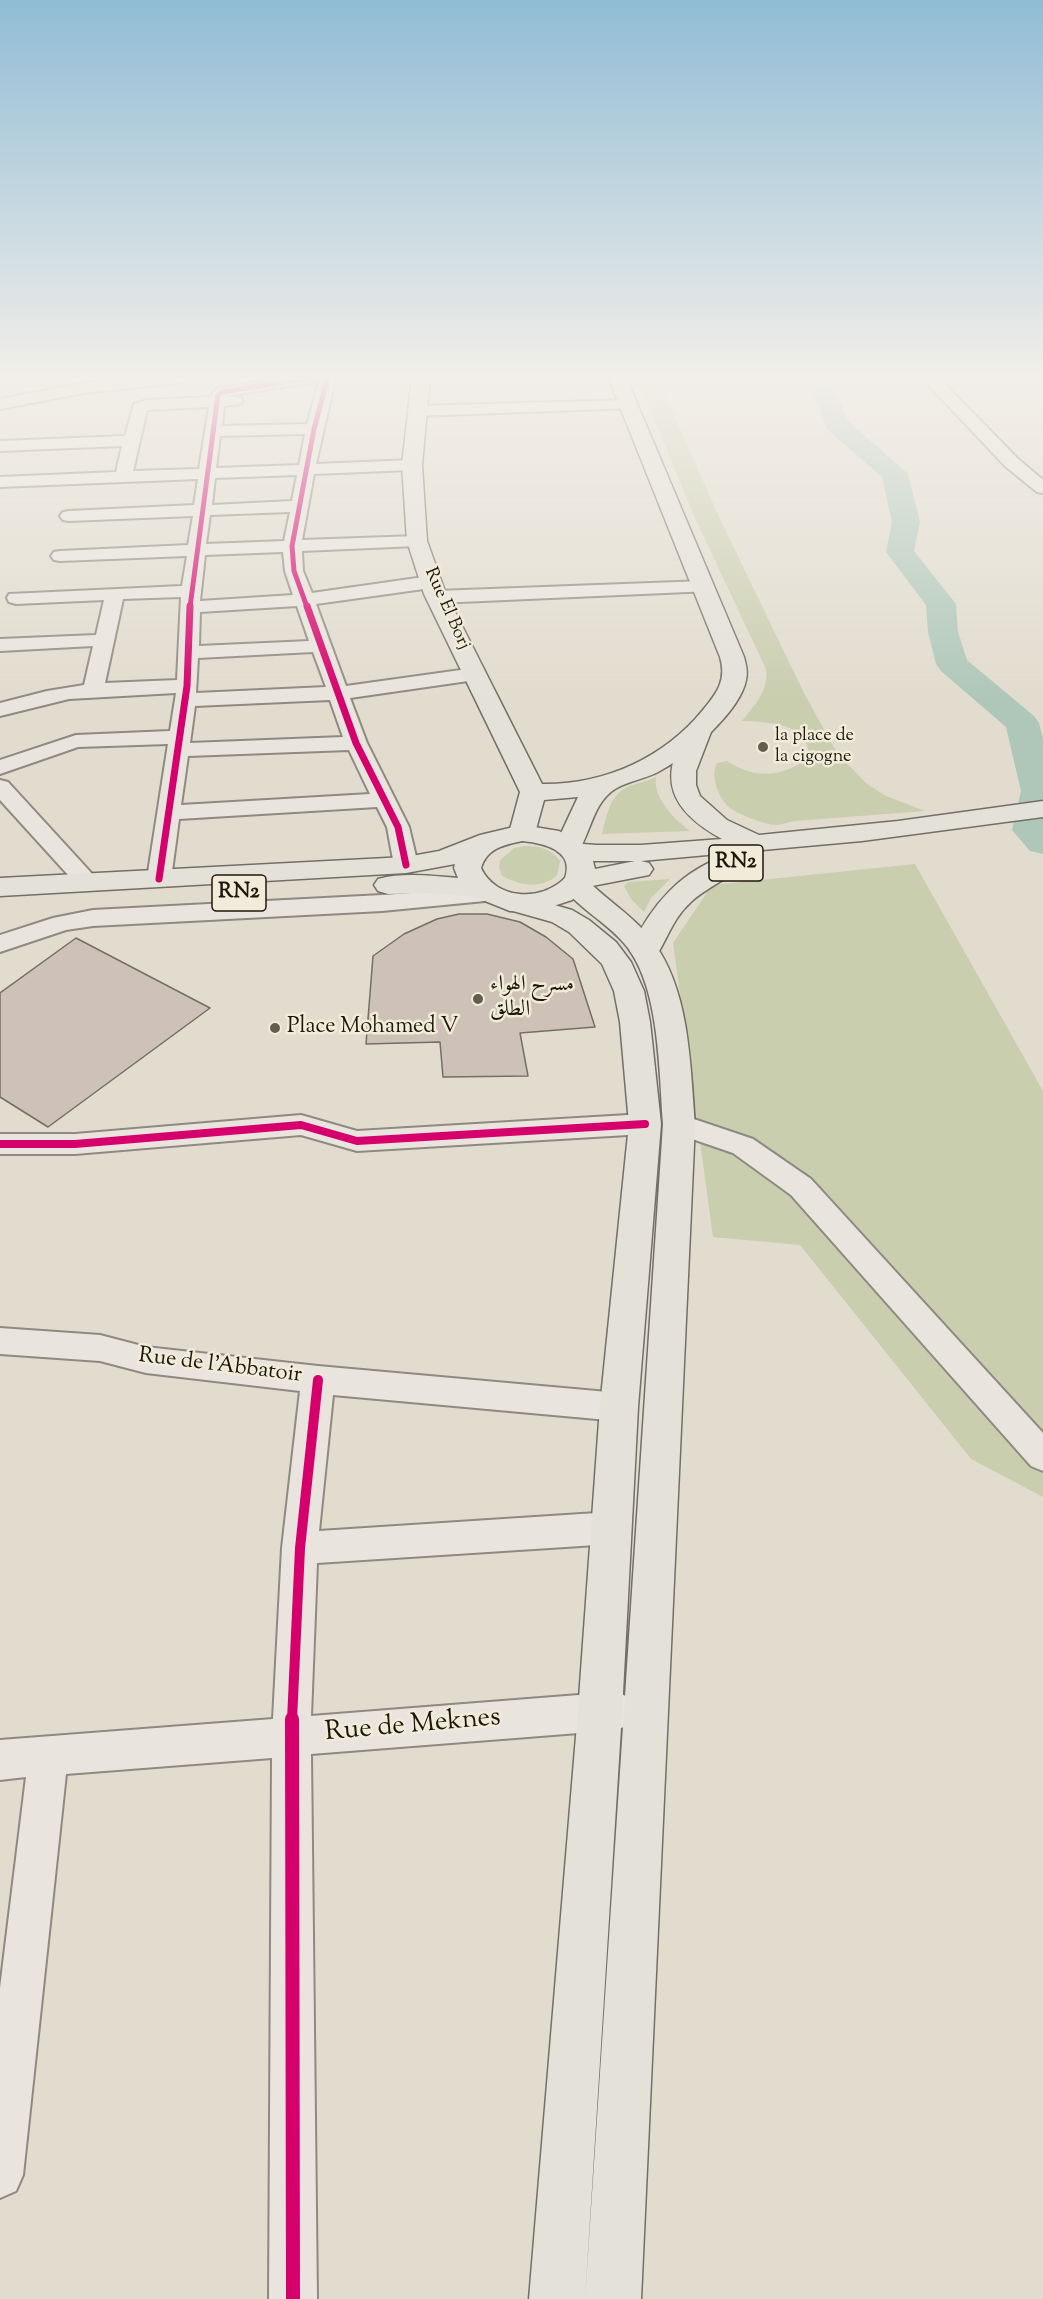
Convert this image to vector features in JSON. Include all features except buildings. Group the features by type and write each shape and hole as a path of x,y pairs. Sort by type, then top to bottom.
{"main road":[{"name":"Rue El Borj","path":"413,484 417,541 434,589 533,792"},
{"path":"522,833 533,792 573,791 607,783 661,761 699,732 733,688 736,678 732,657 661,484"},
{"path":"699,732 682,774 686,793 699,813 715,824 754,843"},
{"path":"558,2299 600,1712 619,1407 672,1044 655,975 645,951 631,933 591,902 574,865 588,801 607,783"},
{"name":"RN2","path":"0,887 406,865 445,858 505,835 522,833 553,838 574,865 629,870 731,863 890,840 1043,809"},
{"name":"RN2","path":"574,865 626,854 754,843 890,840 1043,828"},
{"path":"479,846 467,862 466,872 493,895 562,916 579,926 606,948 616,962 629,991 662,1124 646,1708 613,2299"},
{"path":"645,951 658,920 668,906 696,882 731,863"},
{"name":"RN2","path":"0,906 407,884 544,901 567,892 574,865"}],"street":[{"path":"52,597 75,484"},
{"path":"159,879 186,693 191,599 196,548 206,484"},
{"path":"305,484 292,546 294,571 356,743 398,827 406,865"},
{"path":"69,516 301,506"},
{"path":"60,556 196,548 417,541"},
{"path":"16,598 115,593 191,599 305,600 434,589 704,587"},
{"path":"93,690 115,593"},
{"path":"0,645 105,640"},
{"path":"188,652 321,646"},
{"path":"0,710 52,694 93,690 186,693 338,693 476,674"},
{"path":"0,767 76,741 179,744 356,743"},
{"path":"0,787 87,882"},
{"path":"169,813 385,800"},
{"path":"0,944 62,923 93,918 493,895"},
{"path":"0,1144 75,1144 301,1125 357,1141 662,1124 722,1137 743,1146 769,1162 801,1186 1043,1456"},
{"name":"Rue de l'Abbatoir","path":"0,1341 100,1348 146,1360 318,1380 619,1407"},
{"path":"293,2299 291,1737 300,1548 318,1380"},
{"path":"300,1548 612,1528"},
{"name":"Rue de Meknes","path":"0,1760 646,1708"},
{"path":"0,2175 48,1756"}],"green space":[{"path":"681,484 705,484 804,693 837,753 867,784 886,796 925,811 794,821 775,825 758,821 728,806 716,786 714,774 717,763 727,761 748,771 768,774 789,769 809,757 807,745 795,730 763,722 742,721 763,690 766,669"},
{"path":"656,777 661,800 671,814 690,831 602,834 605,820 617,794 629,786"},
{"path":"525,846 545,849 557,857 560,861 557,875 544,883 530,885 502,876 499,867 500,860 514,848"},
{"path":"915,864 1043,1091 1043,1497 971,1459 800,1245 713,1237 673,943 712,885"},
{"path":"670,879 651,898 644,912 631,899 624,886 628,882"}],"waterway":[{"path":"897,484 906,522 900,552 941,604 943,632 952,664 1022,723 1039,791 1030,830 1043,843"}],"cycle path":[{"path":"159,879 187,686 191,591 206,484"},
{"path":"304,484 292,546 294,571 356,743 398,827 406,865"},
{"path":"0,1144 75,1144 301,1125 357,1141 645,1124"},
{"path":"293,2299 291,1737 300,1548 318,1380"}],"place":[{"name":"la place de la cigogne","path":"763,747"},
{"name":"مسرح الهواء الطلق","path":"478,999"},
{"name":"Place Mohamed V","path":"275,1028"}]}
